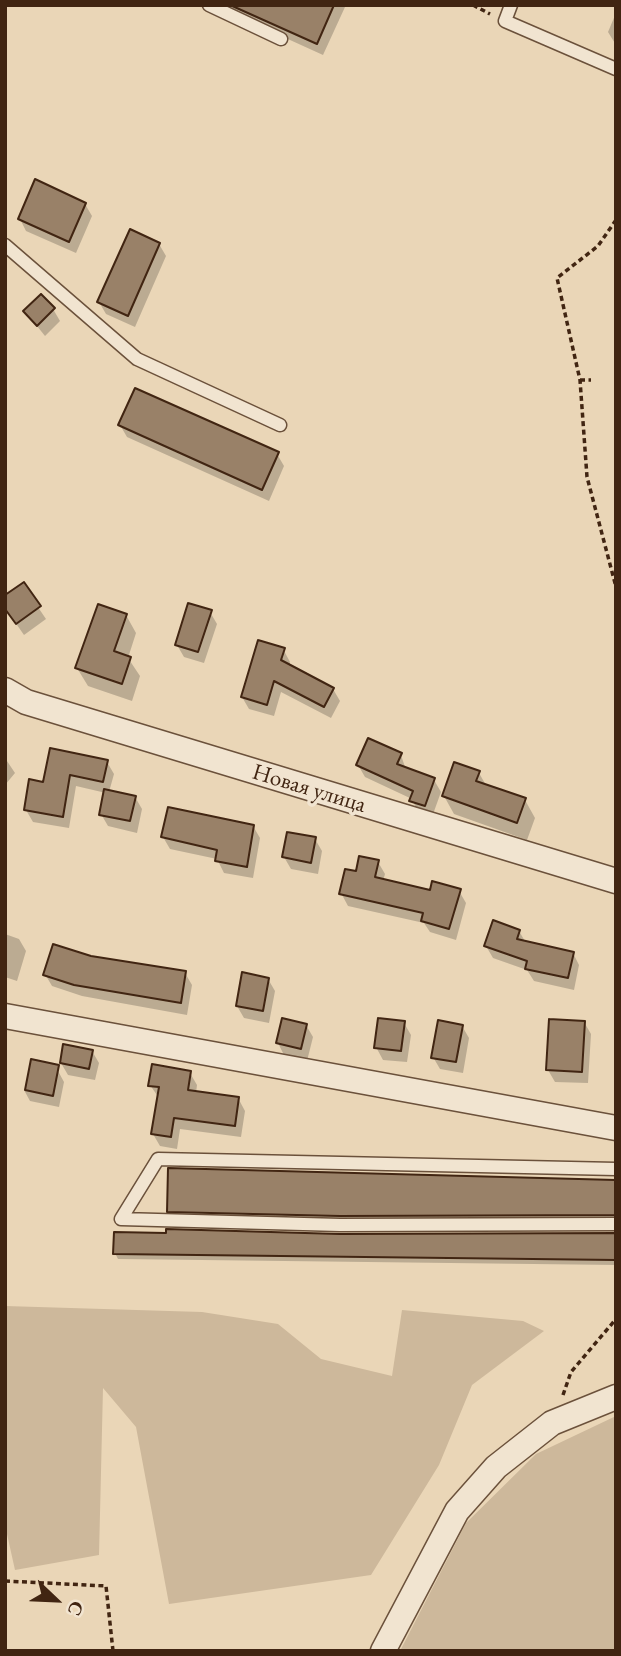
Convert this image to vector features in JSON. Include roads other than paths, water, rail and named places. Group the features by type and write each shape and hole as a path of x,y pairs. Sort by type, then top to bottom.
{"street":[{"name":"Новая улица","path":"5,690 26,702 616,881"},
{"path":"5,1016 616,1128"},
{"path":"383,1651 457,1511 495,1467 552,1423 616,1397"}],"lane":[{"path":"209,5 281,39"},
{"path":"511,5 505,21 616,69"},
{"path":"5,245 137,359 280,425"},
{"path":"616,1169 158,1159 121,1219 340,1225 616,1224"}]}
